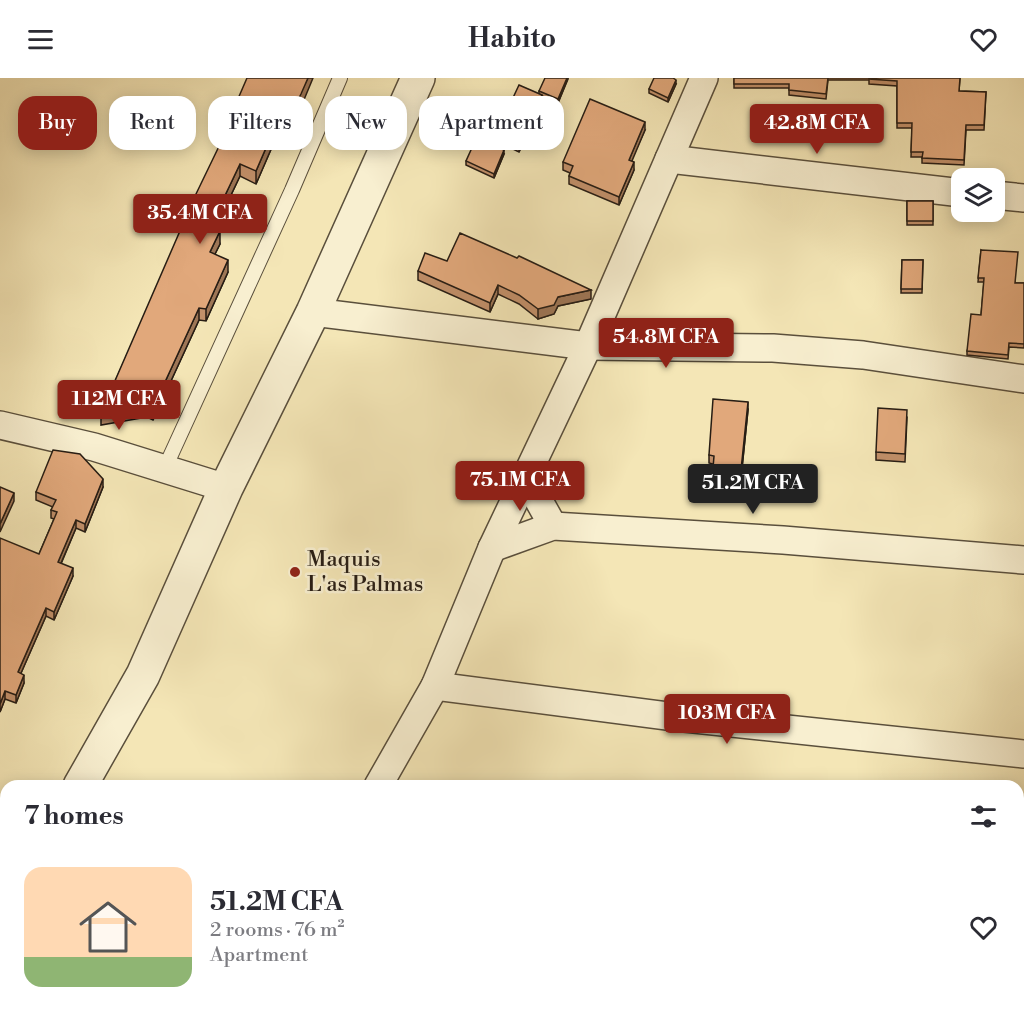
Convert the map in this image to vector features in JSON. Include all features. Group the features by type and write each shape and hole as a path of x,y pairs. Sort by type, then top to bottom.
{"street":[{"path":"83,780 143,675 226,488 313,312 418,78"},
{"path":"381,780 435,686 492,548 588,346 704,78"},
{"path":"669,159 951,192"},
{"path":"1005,196 1024,198"},
{"path":"313,312 588,346 795,350 862,355 1024,379"},
{"path":"0,425 94,447 226,488"},
{"path":"525,476 554,526"},
{"path":"492,548 554,526 783,540 1024,560"},
{"path":"435,686 675,717 1024,754"}],"lane":[{"path":"164,470 292,190 340,78"}],"building":[{"path":"247,78 308,78 300,96 239,96"},
{"path":"545,78 567,78 559,96 551,96 539,91"},
{"path":"654,78 676,80 668,98 649,89"},
{"path":"734,78 828,78 826,94 789,90 789,84 734,84"},
{"path":"869,78 960,78 959,91 986,92 984,125 966,125 964,160 922,158 923,152 911,152 912,123 897,123 897,81"},
{"path":"519,85 542,95 542,96 514,96"},
{"path":"590,99 645,122 629,160 634,162 619,197 569,176 573,166 563,162"},
{"path":"217,150 265,150 256,171 240,164 210,227 220,231 210,252 228,260 206,309 199,308 153,408 147,405 101,413"},
{"path":"471,150 504,150 494,174 466,161"},
{"path":"907,201 933,201 933,221 907,221"},
{"path":"460,233 517,258 519,256 591,290 558,297 554,305 538,309 519,295 498,285 490,303 418,271 425,253 447,261"},
{"path":"981,250 1018,252 1015,283 1024,283 1024,344 1009,343 1008,355 967,351 971,314 981,315 984,278 978,278"},
{"path":"902,260 923,260 922,289 901,289"},
{"path":"713,399 748,402 741,470 713,468 714,456 709,455"},
{"path":"878,408 907,410 905,454 876,452"},
{"path":"53,450 80,454 103,479 85,524 76,520 58,562 73,568 54,612 46,608 18,672 24,675 16,695 5,691 0,704 0,538 39,554 57,512 51,510 56,500 36,492"},
{"path":"0,487 14,493 0,524"}],"place":[{"name":"Maquis L'as Palmas","path":"295,572"}]}
